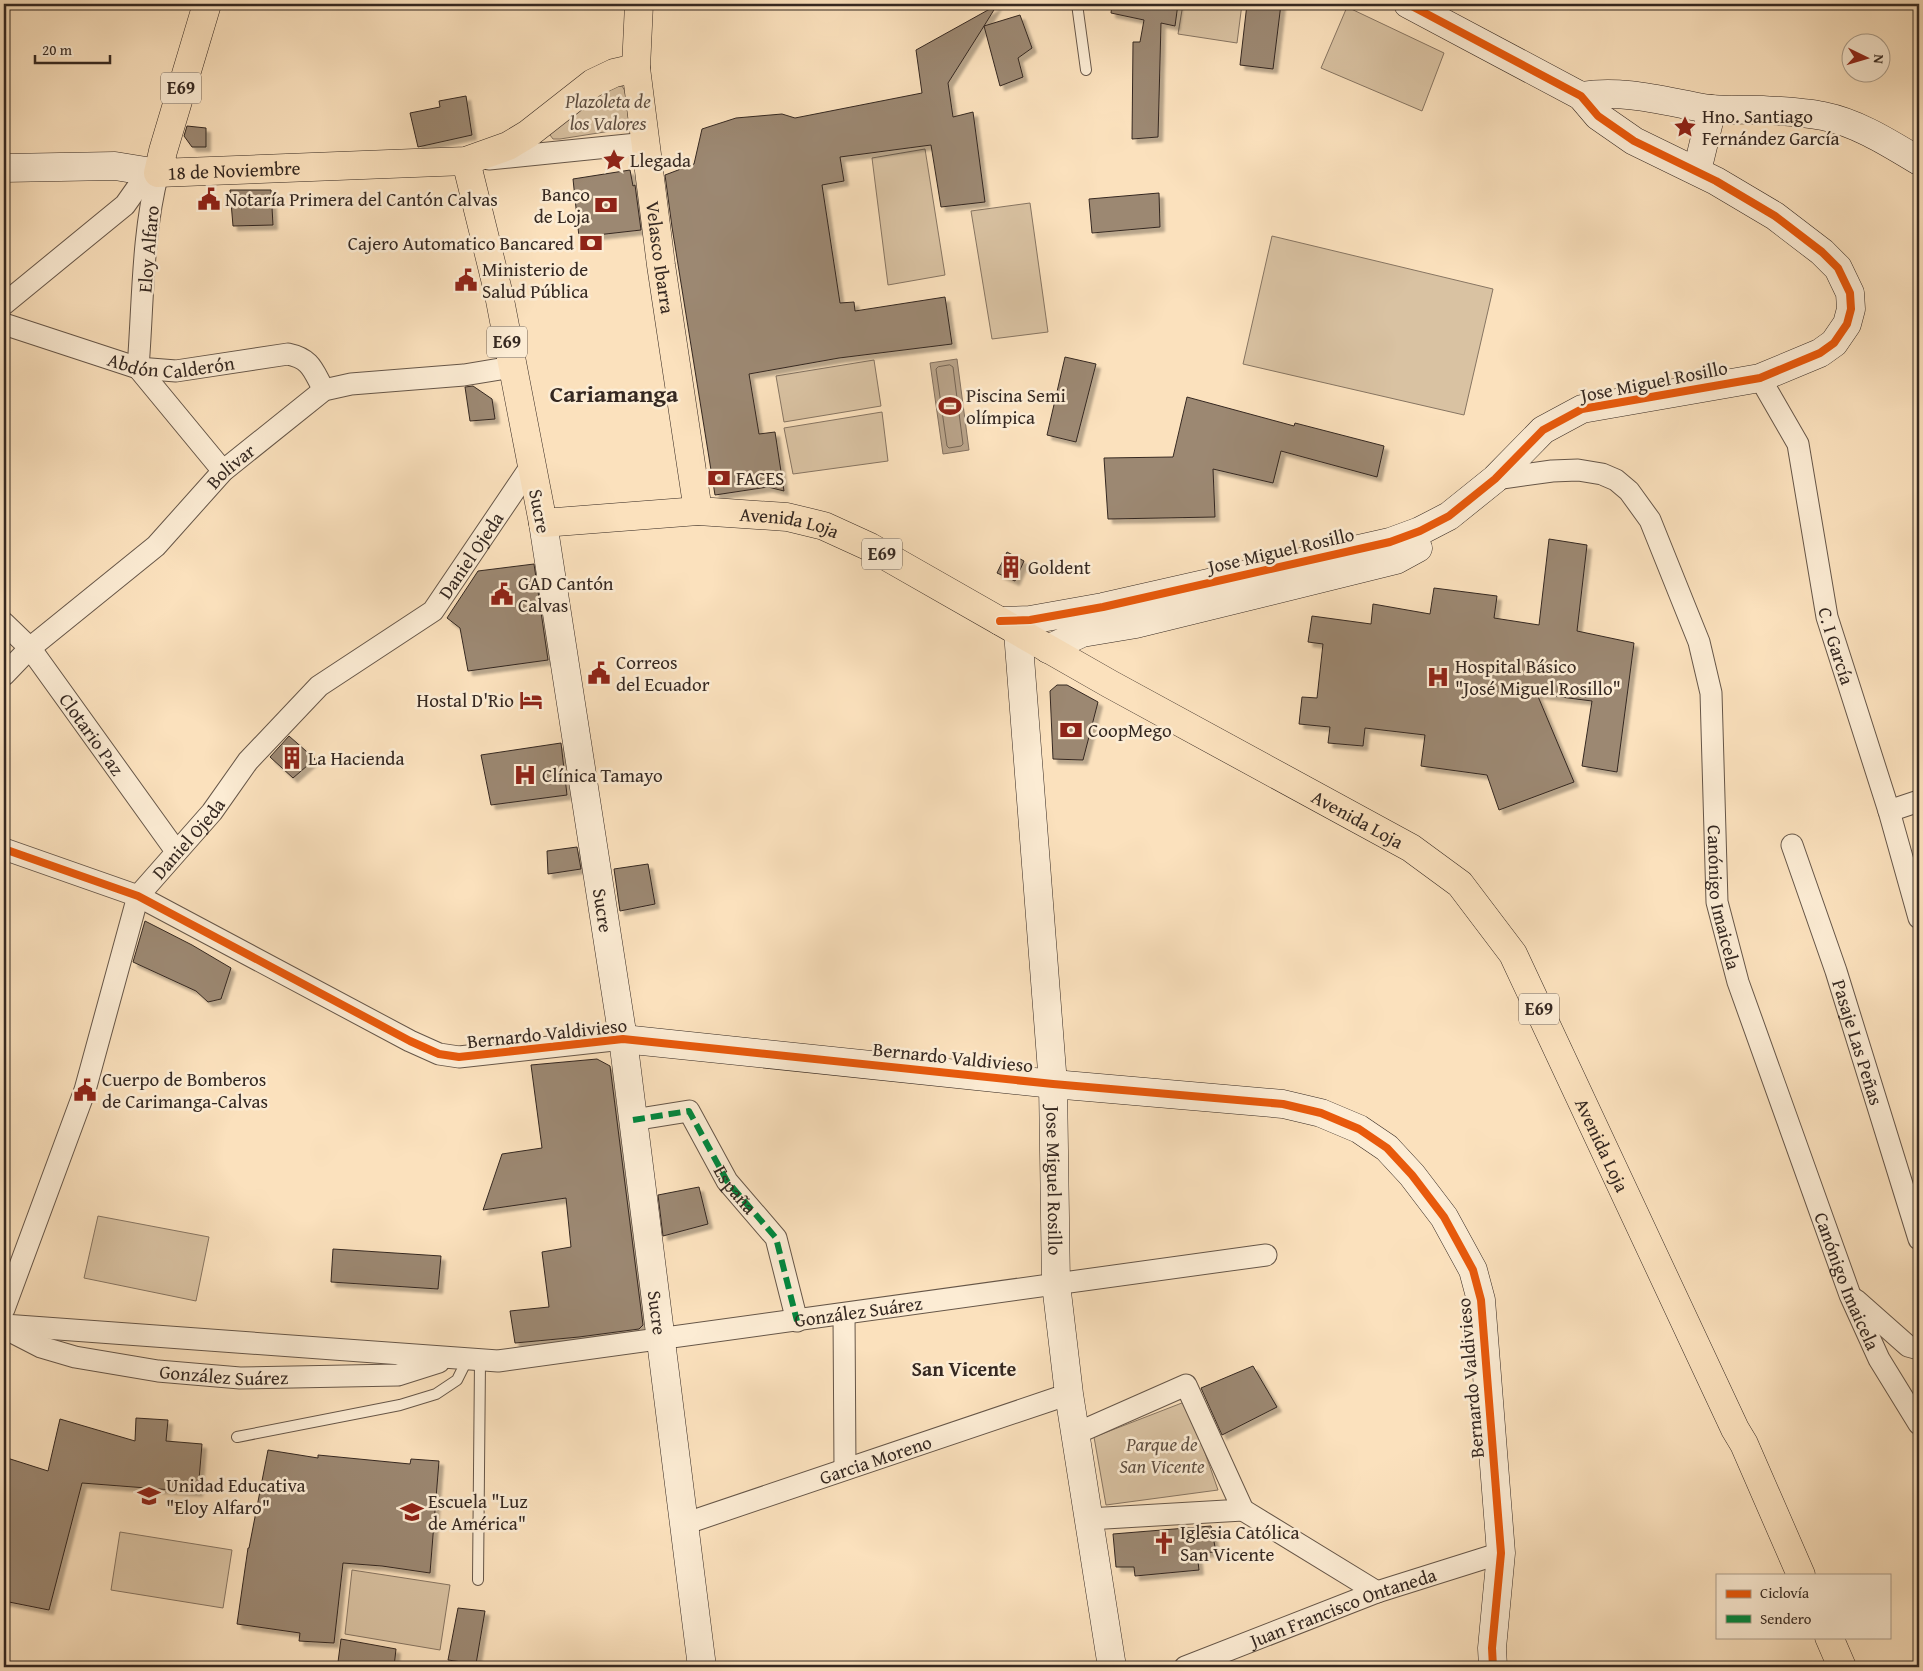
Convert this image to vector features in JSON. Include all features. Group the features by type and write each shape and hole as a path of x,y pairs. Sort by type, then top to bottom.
{"main road":[{"name":"Eloy Alfaro","path":"158,173 162,151 207,4"},
{"name":"Velasco Ibarra","path":"639,4 636,68 662,265 698,511"},
{"name":"18 de Noviembre","path":"158,173 466,161 508,146 593,83 614,73 636,68"},
{"name":"Sucre","path":"466,161 497,287 543,523"},
{"name":"Avenida Loja","path":"543,523 698,511 787,517 824,526 870,547 1048,650 1411,848 1460,884 1513,954 1730,1420 1744,1444 1801,1574"},
{"path":"1829,1638 1842,1667"}],"street":[{"path":"1408,4 1581,96 1608,93 1666,99 1712,109 1763,110 1823,116 1861,128 1887,141 1919,161"},
{"name":"Jose Miguel Rosillo","path":"1112,1667 1069,1394 1056,1284 1054,1084 1009,626 1030,620 1103,607 1390,542 1420,531 1449,516 1495,479 1543,430 1582,409 1760,378 1820,352 1834,343 1847,324 1851,309 1850,293 1838,268 1816,247 1774,216 1697,171 1634,141 1598,116 1581,96"},
{"path":"1697,171 1712,109"},
{"name":"18 de Noviembre","path":"466,161 646,143"},
{"name":"18 de Noviembre","path":"4,168 115,166 158,173"},
{"path":"4,304 125,205 137,188 158,173"},
{"name":"Eloy Alfaro","path":"138,368 147,237 152,193 158,173"},
{"path":"112,215 129,214 136,217 143,225 147,237"},
{"name":"Abdón Calderón","path":"4,324 138,368 176,371 288,354 301,357 310,366 324,390"},
{"name":"Bolivar","path":"4,675 30,648 156,546 222,471 324,390 351,384 464,375 512,367"},
{"path":"138,368 222,471"},
{"name":"C. I García","path":"1760,378 1798,444 1827,617 1889,811 1919,918"},
{"name":"Daniel Ojeda","path":"4,1309 85,1090 138,896 212,812 248,761 319,686 432,611 531,466"},
{"name":"Canónigo Imaicela","path":"1495,479 1552,470 1578,470 1602,474 1616,480 1629,491 1650,520 1699,642 1711,693 1717,902 1738,982 1850,1295 1879,1359 1919,1424"},
{"path":"1048,650 1082,634 1136,624 1396,560 1420,547 1449,516"},
{"name":"Sucre","path":"543,523 623,1038 702,1667"},
{"name":"Clotario Paz","path":"4,623 30,648 176,851"},
{"path":"1889,811 1919,801"},
{"name":"Pasaje Las Peñas","path":"1792,845 1836,971 1919,1239"},
{"name":"Bernardo Valdivieso","path":"4,849 138,896 410,1041 439,1054 459,1058 623,1038 1054,1084 1283,1104 1321,1113 1359,1129 1387,1148 1412,1175 1444,1217 1473,1270 1481,1300 1501,1554 1492,1648 1493,1667"},
{"name":"España","path":"633,1120 689,1111 727,1181 776,1238 797,1321"},
{"name":"González Suárez","path":"4,1326 41,1347 75,1357 158,1371 240,1378 398,1375 474,1360 660,1340 1266,1255"},
{"path":"1850,1295 1908,1346 1919,1349"},
{"path":"844,1314 845,1469"},
{"name":"González Suárez","path":"4,1326 474,1360"},
{"path":"1075,1434 1186,1385 1243,1510 1377,1592"},
{"name":"Garcia Moreno","path":"684,1524 1069,1394"},
{"path":"1088,1519 1243,1510"},
{"name":"Juan Francisco Ontaneda","path":"1185,1667 1377,1592 1501,1554"}],"lane":[{"path":"1077,4 1086,70"},
{"path":"237,1437 400,1405 436,1394 456,1380 474,1360"},
{"path":"474,1360 478,1580"}],"green space":[{"path":"1183,4 1242,4 1237,43 1178,34"},
{"path":"1347,7 1444,53 1422,111 1321,68"},
{"name":"Plazoleta de los Valores","path":"613,85 622,86 625,91 630,128 553,139 550,135 554,126"},
{"path":"925,149 945,275 888,285 872,158"},
{"path":"1030,203 1048,332 992,339 971,211"},
{"path":"1272,236 1493,289 1464,415 1243,364"},
{"path":"874,360 881,406 784,422 776,376"},
{"path":"882,412 888,461 793,474 784,428"},
{"path":"98,1216 209,1237 196,1301 84,1278"},
{"name":"Parque de San Vicente","path":"1187,1401 1218,1490 1106,1505 1094,1437"},
{"path":"120,1532 232,1550 223,1608 111,1590"},
{"path":"352,1570 450,1585 440,1650 345,1634"}],"water":[{"name":"Piscina Semi olímpica","path":"957,359 969,450 943,454 930,363"}],"building":[{"path":"1112,4 1178,4 1175,26 1161,23 1158,137 1132,139 1133,42 1140,42 1144,20 1111,13"},
{"path":"1247,4 1281,4 1273,69 1240,65"},
{"path":"997,5 948,83 953,117 973,112 985,202 941,207 931,145 840,157 844,181 822,185 840,303 854,302 855,311 945,297 952,344 839,358 749,374 759,434 775,432 784,491 768,487 715,495 665,175 694,164 702,129 736,118 782,114 795,118 922,93 916,50"},
{"path":"1020,15 1032,48 1018,58 1023,77 1000,86 984,26"},
{"path":"466,96 472,135 418,147 410,113 440,107 439,101"},
{"path":"187,126 206,128 206,147 192,147 184,136"},
{"name":"Banco de Loja","path":"630,170 633,186 635,185 641,230 579,237 573,179"},
{"path":"230,190 271,190 273,225 233,226"},
{"path":"1159,193 1160,227 1092,233 1089,199"},
{"path":"1065,357 1096,364 1076,442 1047,435"},
{"path":"473,386 492,399 495,419 470,421 465,387"},
{"path":"1187,397 1294,426 1295,423 1384,446 1377,477 1281,451 1273,483 1213,469 1215,517 1108,519 1104,458 1173,457"},
{"path":"1549,539 1587,545 1577,631 1634,643 1617,772 1582,766 1592,701 1537,694 1574,782 1499,810 1487,775 1421,766 1425,735 1365,728 1363,746 1328,743 1330,727 1299,724 1302,697 1317,698 1323,644 1308,642 1312,616 1371,624 1373,604 1430,614 1434,588 1497,596 1494,618 1539,625"},
{"name":"Goldent","path":"1007,552 1024,561 1015,581 997,573"},
{"name":"GAD Cantón Calvas","path":"534,564 548,660 468,671 460,628 447,618 478,571"},
{"name":"CoopMego","path":"1057,685 1067,685 1098,702 1083,760 1053,759 1050,691"},
{"name":"La Hacienda","path":"289,736 315,759 293,778 270,757"},
{"name":"Clínica Tamayo","path":"561,743 567,795 491,805 481,755"},
{"path":"577,847 581,869 548,874 547,851"},
{"path":"648,864 655,904 620,911 614,869"},
{"path":"145,921 231,968 221,999 208,1002 196,991 133,962"},
{"path":"597,1059 610,1066 643,1325 639,1329 515,1343 510,1311 549,1307 542,1252 571,1247 566,1198 483,1210 502,1154 542,1148 531,1065"},
{"path":"699,1187 708,1224 663,1236 658,1195"},
{"path":"333,1249 441,1256 438,1289 331,1282"},
{"path":"1253,1366 1277,1407 1222,1435 1201,1388"},
{"path":"136,1418 168,1420 166,1441 202,1444 198,1492 82,1483 49,1610 4,1601 4,1457 48,1471 60,1419 135,1441"},
{"path":"268,1450 318,1458 318,1455 410,1464 411,1459 439,1461 430,1573 343,1563 334,1643 299,1641 300,1633 237,1624 248,1548"},
{"name":"Iglesia Católica San Vicente","path":"1211,1526 1216,1552 1197,1553 1199,1570 1135,1576 1134,1567 1116,1567 1113,1534"},
{"path":"458,1608 485,1611 476,1664 448,1660"},
{"path":"341,1639 396,1649 394,1667 367,1667 338,1662"}],"marked path":[{"path":"633,1120 689,1111 727,1181 776,1238 797,1321"}],"cycle path":[{"path":"1000,621 1030,620 1103,607 1390,542 1420,531 1449,516 1495,479 1543,430 1582,409 1760,378 1820,353 1834,343 1847,324 1851,309 1850,293 1838,268 1822,252 1775,216 1716,181 1634,141 1598,116 1581,96 1408,4"},
{"path":"4,849 138,896 410,1041 439,1054 459,1057 623,1039 1053,1084 1283,1104 1321,1113 1359,1129 1387,1148 1412,1175 1444,1217 1473,1270 1481,1300 1501,1553 1492,1648 1493,1667"}],"place":[{"name":"Hno. Santiago Fernández García","path":"1685,127"},
{"name":"Llegada","path":"614,160"},
{"name":"Notaría Primera del Cantón Calvas","path":"209,199"},
{"name":"Banco de Loja","path":"606,205"},
{"name":"Cajero Automatico Bancared","path":"591,243"},
{"name":"Ministerio de Salud Pública","path":"466,280"},
{"name":"Piscina Semi olímpica","path":"950,406"},
{"name":"FACES","path":"719,478"},
{"name":"Goldent","path":"1011,567"},
{"name":"GAD Cantón Calvas","path":"502,594"},
{"name":"Correos del Ecuador","path":"599,673"},
{"name":"Hospital Básico \"José Miguel Rosillo\"","path":"1438,677"},
{"name":"Hostal D'Rio","path":"531,700"},
{"name":"CoopMego","path":"1071,730"},
{"name":"La Hacienda","path":"292,758"},
{"name":"Clínica Tamayo","path":"525,775"},
{"name":"Cuerpo de Bomberos de Carimanga-Calvas","path":"85,1090"},
{"name":"Unidad Educativa \"Eloy Alfaro\"","path":"149,1496"},
{"name":"Escuela \"Luz de América\"","path":"412,1512"},
{"name":"Iglesia Católica San Vicente","path":"1164,1543"}],"district":[{"name":"Cariamanga","path":"614,394"},
{"name":"San Vicente","path":"964,1369"}]}
